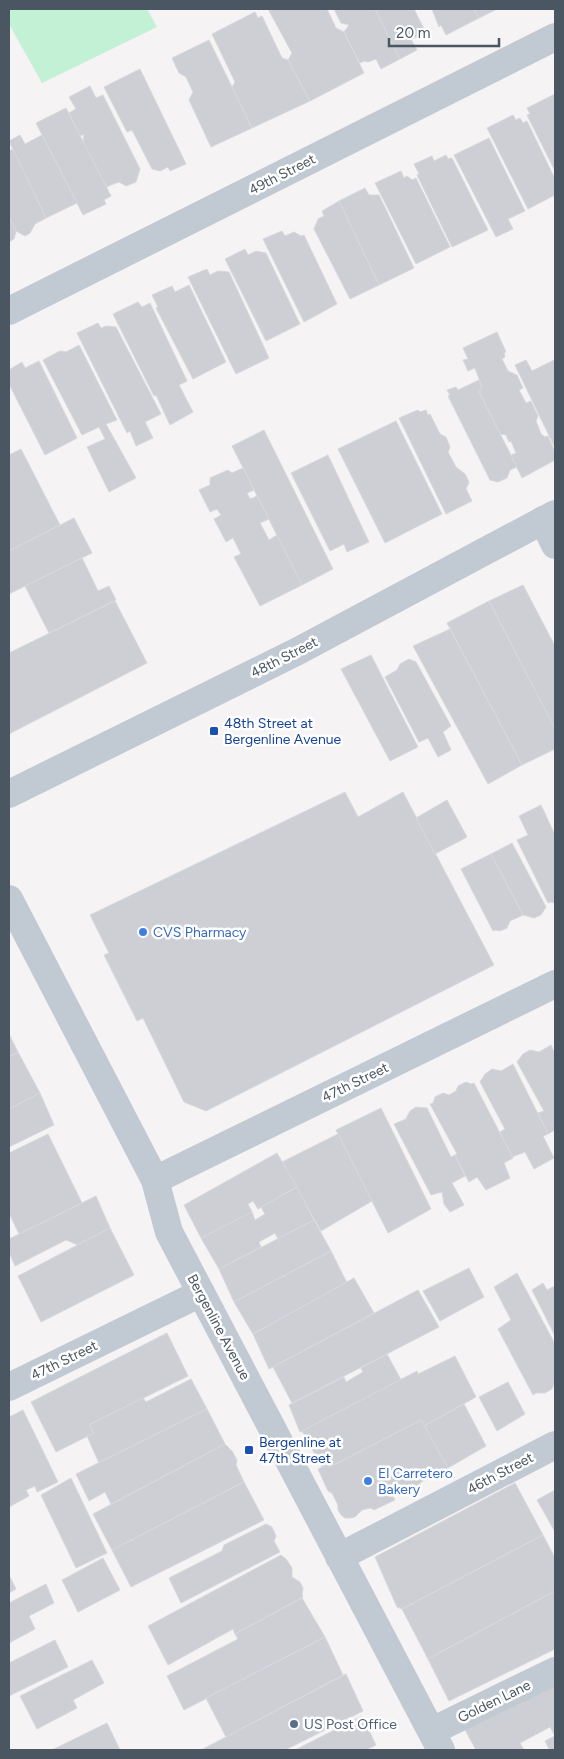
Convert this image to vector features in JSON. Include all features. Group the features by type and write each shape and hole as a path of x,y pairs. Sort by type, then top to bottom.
{"street":[{"name":"49th Street","path":"9,311 555,37"},
{"path":"549,517 555,545"},
{"name":"48th Street","path":"9,794 298,651 549,517"},
{"name":"Bergenline Avenue","path":"12,911 155,1180 169,1232 437,1741"},
{"name":"47th Street","path":"155,1180 555,984"},
{"name":"47th Street","path":"9,1387 201,1293"},
{"name":"46th Street","path":"339,1557 555,1445"},
{"name":"Golden Lane","path":"437,1741 555,1671"}],"green space":[{"path":"9,9 147,9 157,27 42,83 9,24"}],"building":[{"path":"268,9 327,9 336,28 344,32 364,73 310,101 288,60 292,53"},
{"path":"334,9 375,9 400,59 381,69 376,59 360,63 344,32 349,25 341,23"},
{"path":"375,9 414,9 424,29 420,31 419,36 411,39 417,50 400,59"},
{"path":"432,9 474,9 479,18 446,35 441,25 439,27"},
{"path":"474,9 497,9 479,18"},
{"path":"255,12 258,18 262,16 282,58 288,60 310,101 252,128 232,87 235,82 212,34"},
{"path":"209,40 252,128 211,147 189,100 193,92 186,77 179,73 172,58"},
{"path":"140,69 186,164 170,171 168,167 160,171 152,169 132,130 127,132 104,87"},
{"path":"90,86 96,98 103,95 140,169 136,182 126,186 119,182 106,187 83,142 84,134 80,136 69,113 76,109 69,97"},
{"path":"555,94 555,171 527,115 530,114 527,108"},
{"path":"66,108 111,196 104,200 106,204 83,215 36,123"},
{"path":"513,115 516,120 520,118 523,123 527,121 555,179 555,195 528,209 487,128"},
{"path":"20,135 25,144 42,135 77,203 46,218 9,141"},
{"path":"489,138 525,211 508,219 513,229 496,237 454,155"},
{"path":"13,149 46,218 35,224 30,233 25,236 16,231 9,217 9,151"},
{"path":"446,155 448,159 452,158 488,230 452,247 417,175 419,174 414,164 432,156 434,161"},
{"path":"401,171 404,178 407,176 412,180 416,178 450,247 416,264 375,183"},
{"path":"365,188 369,195 379,195 414,268 379,285 339,201"},
{"path":"339,201 379,285 350,299 314,229 318,219 324,216 322,211"},
{"path":"9,217 16,231 14,239 9,242"},
{"path":"282,231 285,236 294,232 301,236 304,235 337,304 304,322 263,239"},
{"path":"245,249 248,255 256,251 266,253 300,324 266,341 225,259"},
{"path":"207,269 210,275 218,271 229,272 269,358 236,374 188,277"},
{"path":"189,285 226,362 193,379 156,308 158,307 152,295 172,286 175,292"},
{"path":"138,302 142,307 150,303 187,381 179,385 193,412 170,425 113,314"},
{"path":"98,323 101,328 106,326 116,327 161,414 145,422 153,438 136,446 130,431 127,433 77,333"},
{"path":"497,332 506,352 504,353 505,357 502,359 508,371 517,375 523,388 519,390 526,403 531,401 538,416 536,421 541,434 545,437 548,436 555,452 555,460 522,478 511,455 516,453 511,441 509,442 506,435 500,434 479,392 482,387 475,368 468,371 463,360 468,359 463,348"},
{"path":"79,345 117,420 106,424 136,478 109,492 87,447 105,439 99,427 82,435 43,360 60,351 66,352"},
{"path":"526,360 532,371 554,360 555,362 555,448 515,365"},
{"path":"39,361 77,438 45,455 9,384 9,370 22,362 25,368"},
{"path":"479,380 482,387 479,392 517,467 510,470 507,478 498,482 490,480 448,396 450,395 447,390 456,387 458,390"},
{"path":"418,410 420,412 426,410 428,415 430,414 440,434 446,437 450,447 448,452 456,467 465,474 469,482 466,489 472,501 446,514 399,418"},
{"path":"396,421 442,514 385,543 338,449"},
{"path":"264,430 333,569 302,585 232,446"},
{"path":"21,449 60,525 9,551 9,455"},
{"path":"328,455 369,542 347,552 344,544 330,551 291,473"},
{"path":"243,468 254,490 247,493 250,499 257,496 269,519 260,523 269,540 277,535 302,585 260,606 234,557 241,554 233,538 226,542 214,519 221,515 217,509 210,512 199,490 210,485 210,478 228,470 232,473"},
{"path":"74,518 92,553 9,594 9,551"},
{"path":"82,558 98,591 109,586 116,600 49,633 25,586"},
{"path":"523,585 555,646 555,729 489,601"},
{"path":"115,601 147,663 9,734 9,653"},
{"path":"489,601 555,729 555,749 522,765 447,623"},
{"path":"450,629 522,765 488,784 413,646"},
{"path":"371,655 418,747 390,761 341,669"},
{"path":"409,659 416,662 451,726 443,732 451,750 438,757 428,738 419,742 385,677 397,670 400,664"},
{"path":"345,792 358,817 403,792 494,965 206,1111 184,1102 143,1018 137,1021 104,955 109,953 90,915"},
{"path":"447,800 467,837 435,854 416,818"},
{"path":"541,805 555,835 555,903 548,903 517,840 528,835 519,816"},
{"path":"512,843 546,907 541,915 534,918 523,915 491,854"},
{"path":"491,854 523,915 510,921 507,928 500,931 493,931 461,869"},
{"path":"9,1034 18,1052 9,1057"},
{"path":"551,1045 555,1054 555,1130 548,1134 538,1113 544,1111 517,1062 523,1054 530,1050 539,1052"},
{"path":"18,1052 40,1093 9,1109 9,1057"},
{"path":"513,1064 548,1134 543,1136 554,1158 534,1169 525,1152 512,1157 500,1132 505,1129 480,1082 485,1074 492,1069 501,1071"},
{"path":"466,1082 474,1083 513,1158 504,1163 510,1178 486,1190 477,1177 469,1182 455,1155 457,1154 430,1104 433,1103 435,1097 443,1093 449,1095 456,1091 458,1086"},
{"path":"40,1093 54,1125 9,1147 9,1109"},
{"path":"416,1107 427,1108 451,1157 455,1155 465,1176 452,1183 464,1205 450,1212 444,1204 442,1192 431,1195 394,1124 406,1119 410,1111"},
{"path":"381,1108 431,1209 388,1233 336,1130"},
{"path":"48,1134 82,1203 19,1234 9,1213 9,1153"},
{"path":"338,1134 372,1201 321,1231 282,1162"},
{"path":"277,1153 297,1187 258,1209 253,1201 248,1204 252,1212 201,1238 184,1205"},
{"path":"297,1187 314,1220 278,1239 275,1233 259,1242 261,1247 219,1269 201,1238 252,1212 255,1220 265,1214 261,1207"},
{"path":"96,1196 110,1228 78,1245 66,1240 15,1266 9,1252 9,1239"},
{"path":"314,1220 331,1251 234,1302 219,1269"},
{"path":"110,1228 134,1275 41,1322 18,1276"},
{"path":"331,1251 347,1283 253,1334 234,1302"},
{"path":"469,1268 484,1297 440,1321 423,1291"},
{"path":"517,1273 555,1344 555,1381 552,1389 545,1393 533,1395 498,1329 511,1320 494,1287"},
{"path":"354,1278 374,1313 269,1369 253,1334"},
{"path":"543,1283 547,1290 555,1286 555,1336 532,1290"},
{"path":"418,1290 439,1327 292,1403 273,1367"},
{"path":"167,1333 188,1376 89,1425 94,1433 56,1452 31,1402"},
{"path":"387,1354 401,1380 300,1432 289,1405 344,1377 346,1382 363,1372 361,1368"},
{"path":"455,1356 476,1397 424,1426 421,1420 330,1467 328,1464 322,1467 302,1431 417,1371 418,1374"},
{"path":"191,1379 207,1409 99,1463 87,1436 94,1433 89,1425 143,1398 146,1402"},
{"path":"508,1382 525,1414 497,1431 479,1397"},
{"path":"464,1404 486,1446 448,1468 424,1426"},
{"path":"207,1409 225,1444 111,1504 105,1492 89,1501 76,1474"},
{"path":"23,1410 58,1482 37,1492 35,1486 26,1490 29,1496 9,1507 9,1417"},
{"path":"421,1420 448,1468 421,1482 411,1493 404,1491 393,1496 395,1500 374,1510 371,1508 362,1510 355,1517 350,1518 345,1518 341,1515 332,1493 328,1491 318,1469 328,1464 330,1467"},
{"path":"225,1444 237,1460 236,1465 244,1482 112,1550 93,1514"},
{"path":"71,1478 107,1553 76,1568 41,1495"},
{"path":"244,1482 264,1520 131,1587 112,1550"},
{"path":"515,1483 543,1535 402,1609 397,1607 375,1557"},
{"path":"555,1490 555,1532 537,1500"},
{"path":"266,1524 272,1527 276,1536 274,1541 280,1552 181,1603 169,1578 222,1551 224,1545"},
{"path":"543,1535 555,1558 555,1591 428,1659 402,1609"},
{"path":"281,1555 292,1568 292,1577 300,1582 303,1588 303,1597 235,1634 233,1629 168,1665 148,1626"},
{"path":"103,1558 120,1590 78,1612 62,1580"},
{"path":"9,1575 16,1589 9,1593"},
{"path":"46,1584 54,1603 29,1616 35,1629 9,1643 9,1603"},
{"path":"555,1591 555,1649 449,1701 428,1659"},
{"path":"302,1598 325,1637 184,1710 167,1676 238,1639 235,1634"},
{"path":"325,1637 343,1675 226,1737 206,1698"},
{"path":"55,1640 68,1667 9,1696 9,1663"},
{"path":"92,1660 104,1683 73,1700 77,1708 37,1729 20,1696"},
{"name":"US Post Office","path":"346,1674 363,1711 285,1750 201,1750"},
{"path":"555,1677 555,1736 550,1727 520,1743 524,1750 476,1750 463,1726"},
{"path":"362,1716 376,1745 366,1750 295,1750"},
{"path":"107,1723 120,1750 52,1750"},
{"path":"555,1736 555,1750 548,1750 545,1741"}],"place":[{"name":"48th Street at Bergenline Avenue","path":"214,731"},
{"name":"CVS Pharmacy","path":"143,932"},
{"name":"Bergenline at 47th Street","path":"249,1450"},
{"name":"El Carretero Bakery","path":"368,1481"},
{"name":"US Post Office","path":"294,1724"}]}
